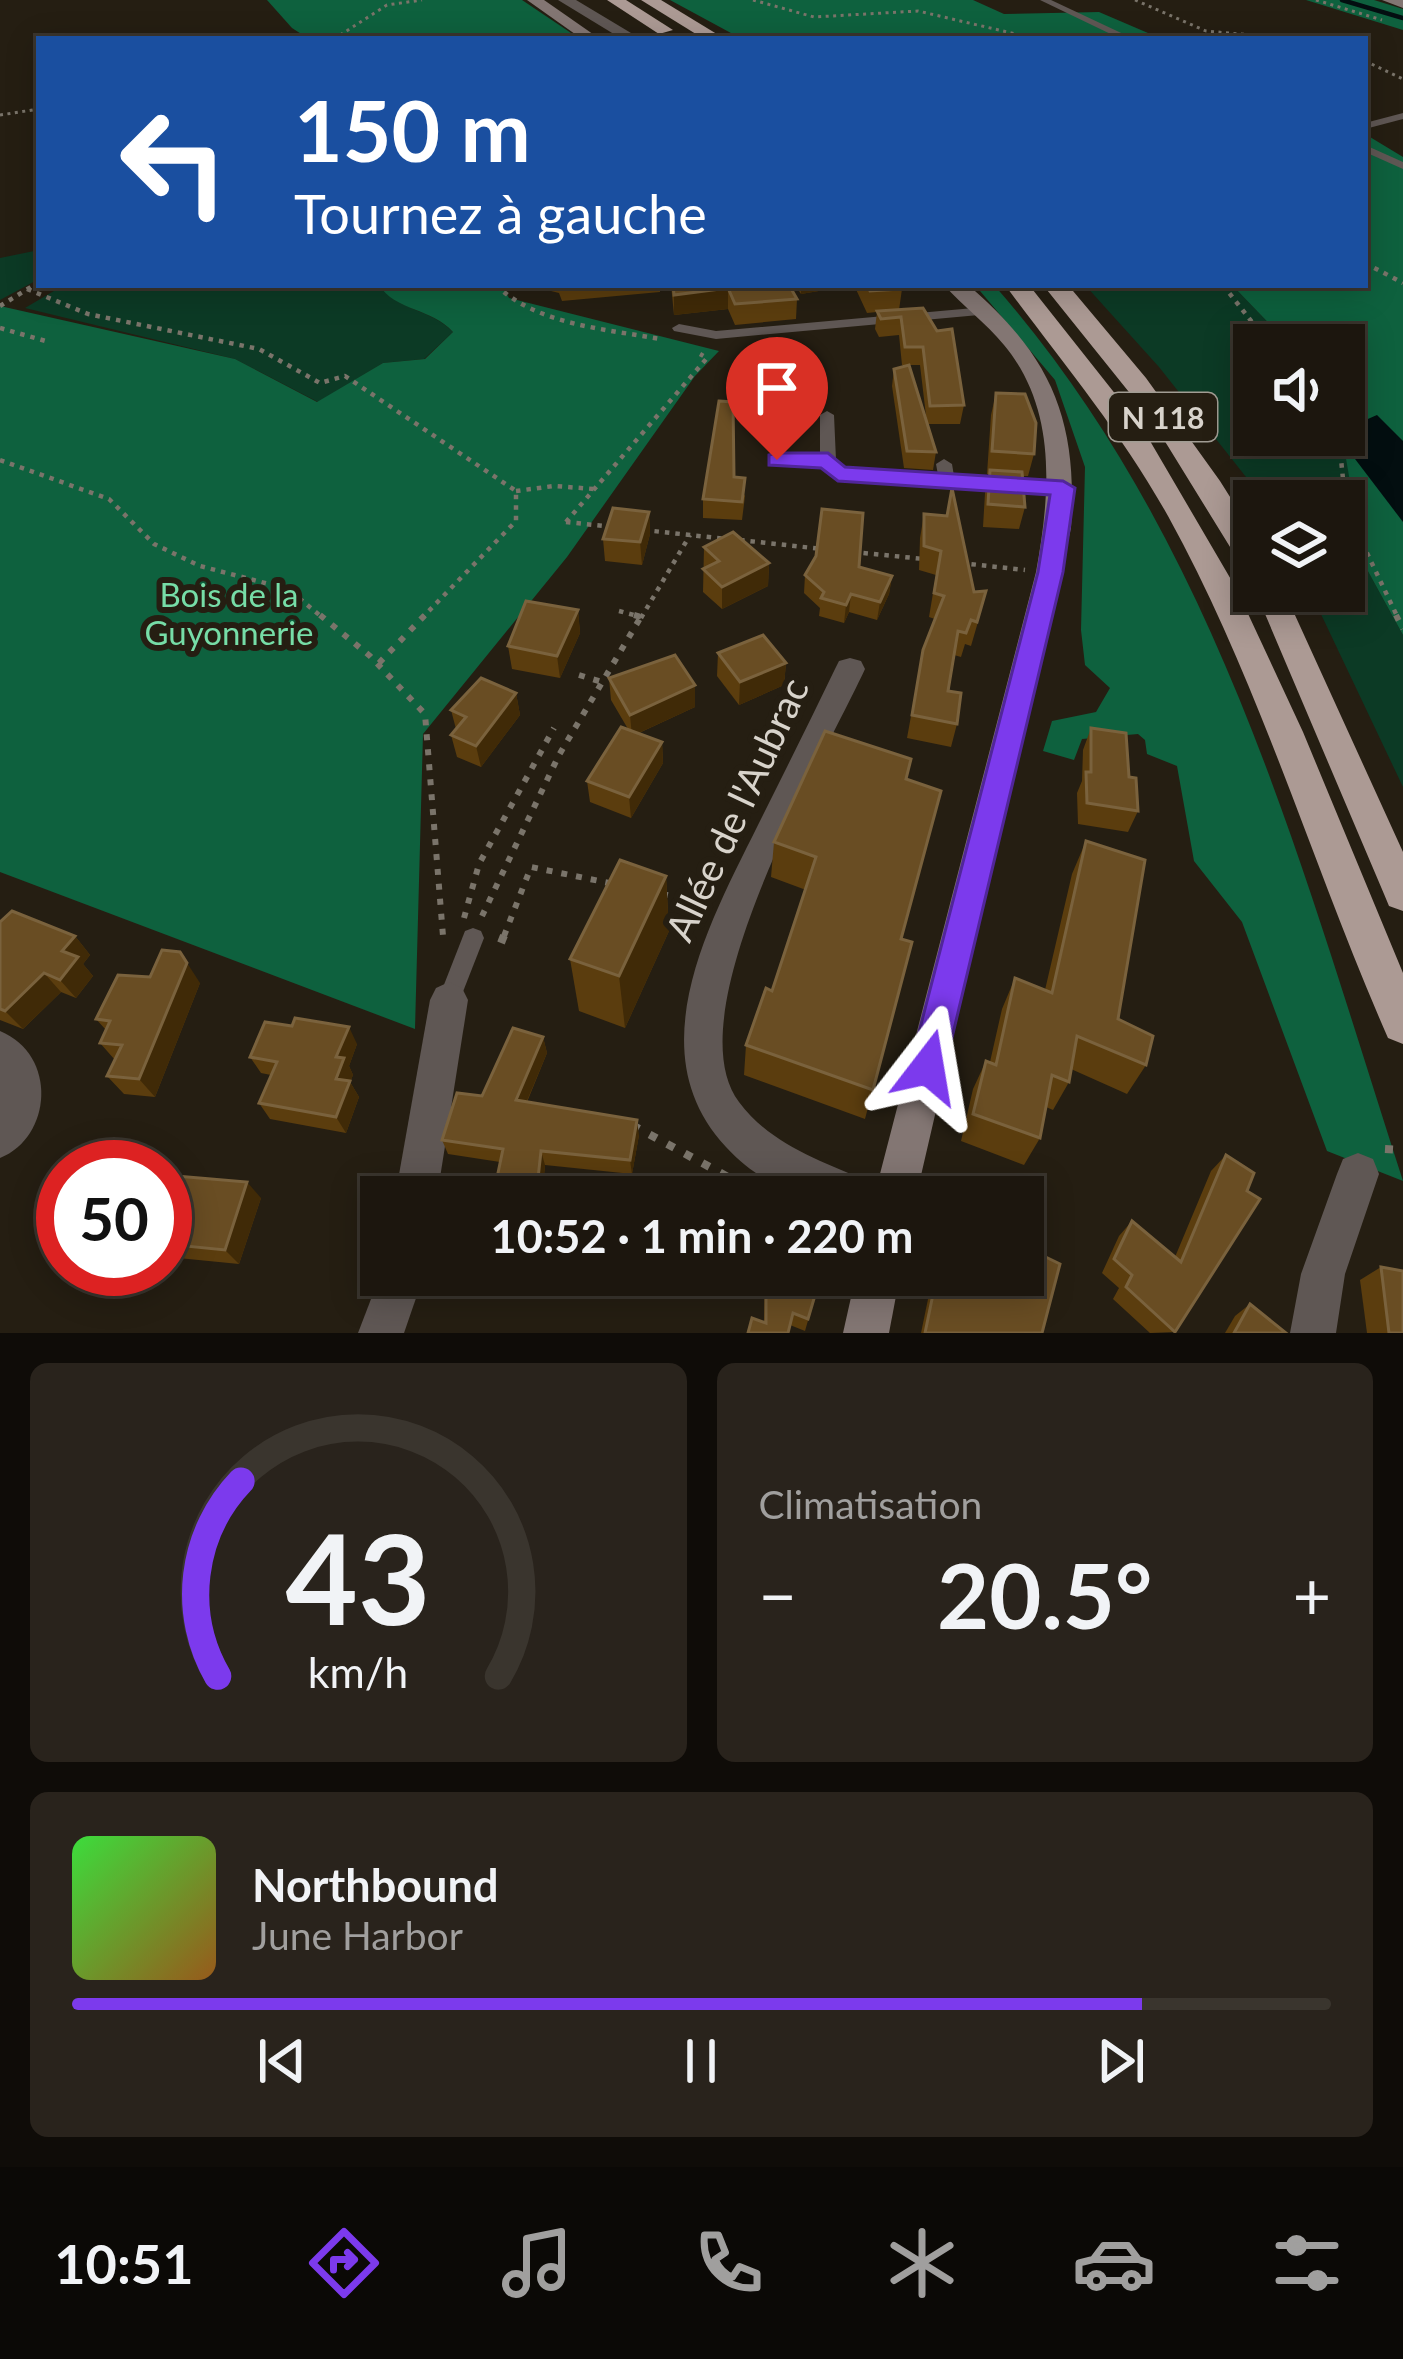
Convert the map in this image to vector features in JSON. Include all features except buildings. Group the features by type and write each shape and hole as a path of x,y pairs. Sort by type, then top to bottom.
{"highway":[{"path":"615,0 675,36"},
{"path":"649,0 711,36"},
{"name":"N 118","path":"1019,288 1104,393 1144,452 1205,560 1271,697 1403,1024"},
{"name":"N 118","path":"1058,288 1142,388 1233,525"},
{"path":"1277,612 1403,894"}],"main road":[{"path":"534,0 588,36"},
{"path":"1388,0 1403,4"},
{"path":"900,1176 1050,572 1063,488 1064,465 1049,408 1024,358 985,311 958,288"},
{"path":"866,1333 874,1296"}],"street":[{"path":"565,0 628,36"},
{"name":"Allée de l'Aubrac","path":"812,1176 753,1147 713,1095 702,1048 704,991 735,908 850,669"},
{"path":"420,1176 449,1000"},
{"path":"0,1050 23,1073 18,1111 0,1138"},
{"path":"1313,1333 1323,1274 1358,1174"},
{"path":"381,1333 394,1296"}],"lane":[{"path":"1044,0 1122,36"},
{"path":"1368,125 1403,116"},
{"path":"1368,149 1403,166"},
{"path":"679,328 716,335 985,311"},
{"path":"827,415 828,460 838,474 946,472 1063,488"},
{"path":"777,460 828,460"},
{"path":"449,1000 473,938"}],"path":[{"path":"339,36 387,5 422,0"},
{"path":"753,0 814,17 918,11 1004,36"},
{"path":"1135,0 1206,31 1230,36"},
{"path":"1316,0 1382,20"},
{"path":"1368,63 1403,80"},
{"path":"0,116 36,110"},
{"path":"1368,265 1403,283"},
{"path":"0,306 36,284"},
{"path":"498,288 506,299 582,324 666,340"},
{"path":"1225,288 1254,324"},
{"path":"27,289 88,314 259,349 320,382 345,376 517,491 554,486 594,490"},
{"path":"0,328 49,342"},
{"path":"687,349 707,358 566,522 825,549"},
{"path":"1339,456 1346,508 1403,629"},
{"path":"0,460 109,500 154,544 200,566 288,589 377,664 425,715 449,1000"},
{"path":"377,664 516,521 517,491"},
{"path":"554,728 479,864 462,925 473,938 559,755 690,536"},
{"path":"848,551 938,561"},
{"path":"960,563 1050,572"},
{"path":"619,610 641,617"},
{"path":"579,675 602,682"},
{"path":"498,950 531,867 622,885"},
{"path":"644,890 735,908"},
{"path":"621,1123 643,1127 730,1176"}],"green space":[{"path":"267,0 522,0 576,36 304,36"},
{"path":"670,0 973,0 1004,14 1099,12 1155,36 736,36"},
{"path":"1306,0 1374,0 1403,9 1403,30"},
{"path":"1368,136 1403,157 1403,635 1365,566 1365,480 1350,480 1346,456 1365,456 1365,324 1270,324 1235,288 1368,288"},
{"path":"36,251 36,281 0,300 0,258"},
{"path":"59,288 382,288 394,300 435,318 453,332 424,359 383,363 318,402 235,359 25,308"},
{"name":"Bois de la Guyonnerie","path":"381,288 504,288 509,298 719,351 695,376 567,557 423,734 415,1029 0,872 0,306 235,359 317,402 383,363 425,359 453,332"},
{"path":"978,288 996,288 1071,384 1138,488 1195,597 1288,826 1403,1181 1327,1151 1242,922 1194,861 1177,766 1147,754 1145,740 1138,734 1082,739 1074,760 1043,751 1052,721 1096,712 1110,688 1085,665 1081,630 1085,467 1055,380"},
{"path":"1088,288 1235,288 1270,324 1233,324 1233,456 1346,456 1350,480 1248,480 1159,367"},
{"path":"1365,566 1403,635 1403,787 1320,612 1365,612"}],"shaded area":[{"path":"1377,415 1403,441 1403,522 1353,456 1365,456 1365,420"}],"waterway":[{"path":"1342,0 1403,18"}],"route":[{"path":"777,460 828,460 838,474 1063,488 1050,572 928,1067"}]}
